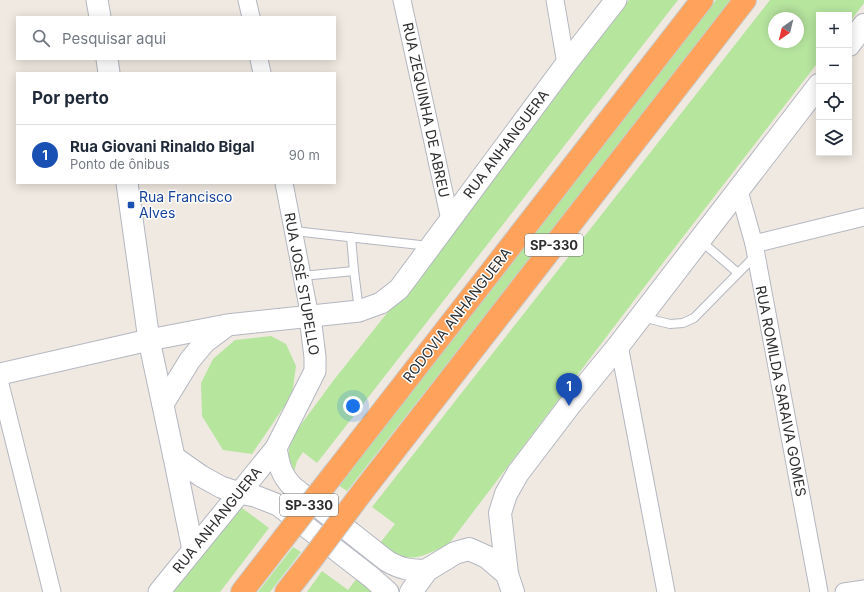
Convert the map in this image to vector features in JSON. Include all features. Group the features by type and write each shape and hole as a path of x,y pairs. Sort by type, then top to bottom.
{"highway":[{"name":"RODOVIA ANHANGUERA","path":"242,592 702,0"},
{"name":"SP-330","path":"286,592 745,0"}],"main road":[{"path":"852,41 864,25"},
{"path":"510,583 500,513 506,494 518,473 569,406 642,317 816,89"},
{"path":"411,592 427,570 455,553 469,549 487,557 510,583"}],"street":[{"path":"97,0 100,16"},
{"path":"247,0 251,16"},
{"name":"RUA ZEQUINHA DE ABREU","path":"402,0 450,220"},
{"path":"555,0 566,64"},
{"name":"RUA ANHANGUERA","path":"0,374 149,340 227,325 359,311 381,303 398,289 566,64 616,0"},
{"path":"107,60 109,72"},
{"path":"259,60 262,72"},
{"path":"127,184 149,340 193,550"},
{"name":"RUA JOSÉ STUPELLO","path":"276,448 315,371 315,357 310,317 284,184"},
{"name":"RUA ROMILDA SARAIVA GOMES","path":"739,191 755,250 819,592"},
{"path":"755,250 864,217"},
{"path":"163,404 190,360 205,342 227,325"},
{"path":"619,345 666,592"},
{"path":"0,384 52,592"},
{"path":"276,448 279,465 285,479 293,487 398,568 411,571 427,570"},
{"name":"RUA ANHANGUERA","path":"159,592 276,448"},
{"path":"174,457 201,476 222,487 239,493 255,496 278,505 371,577 388,592"},
{"path":"844,592 864,589"}],"lane":[{"path":"294,231 430,246"},
{"path":"351,237 359,311"},
{"path":"700,241 738,273"},
{"path":"642,317 670,324 683,324 694,318 738,273 755,250"},
{"path":"302,276 354,271"}],"green space":[{"path":"629,0 678,0 317,463 303,452 297,461 294,472 288,454 290,445 297,430 333,381"},
{"path":"716,0 733,0 347,491 338,485"},
{"path":"770,0 864,0 864,3 852,19 852,12 816,12 816,65 448,545 414,558 399,555 380,543 395,524 372,507"},
{"path":"271,336 286,344 296,366 292,395 252,454 223,450 202,416 201,383 213,359 235,340"},
{"path":"238,505 269,528 220,592 171,592"},
{"path":"293,547 301,552 270,592 258,592"},
{"path":"322,571 348,590 361,573 380,592 307,592"}],"place":[{"name":"Rua Francisco Alves","path":"131,205"},
{"name":"Rua Giovani Rinaldo Bigal","path":"569,406"}]}
